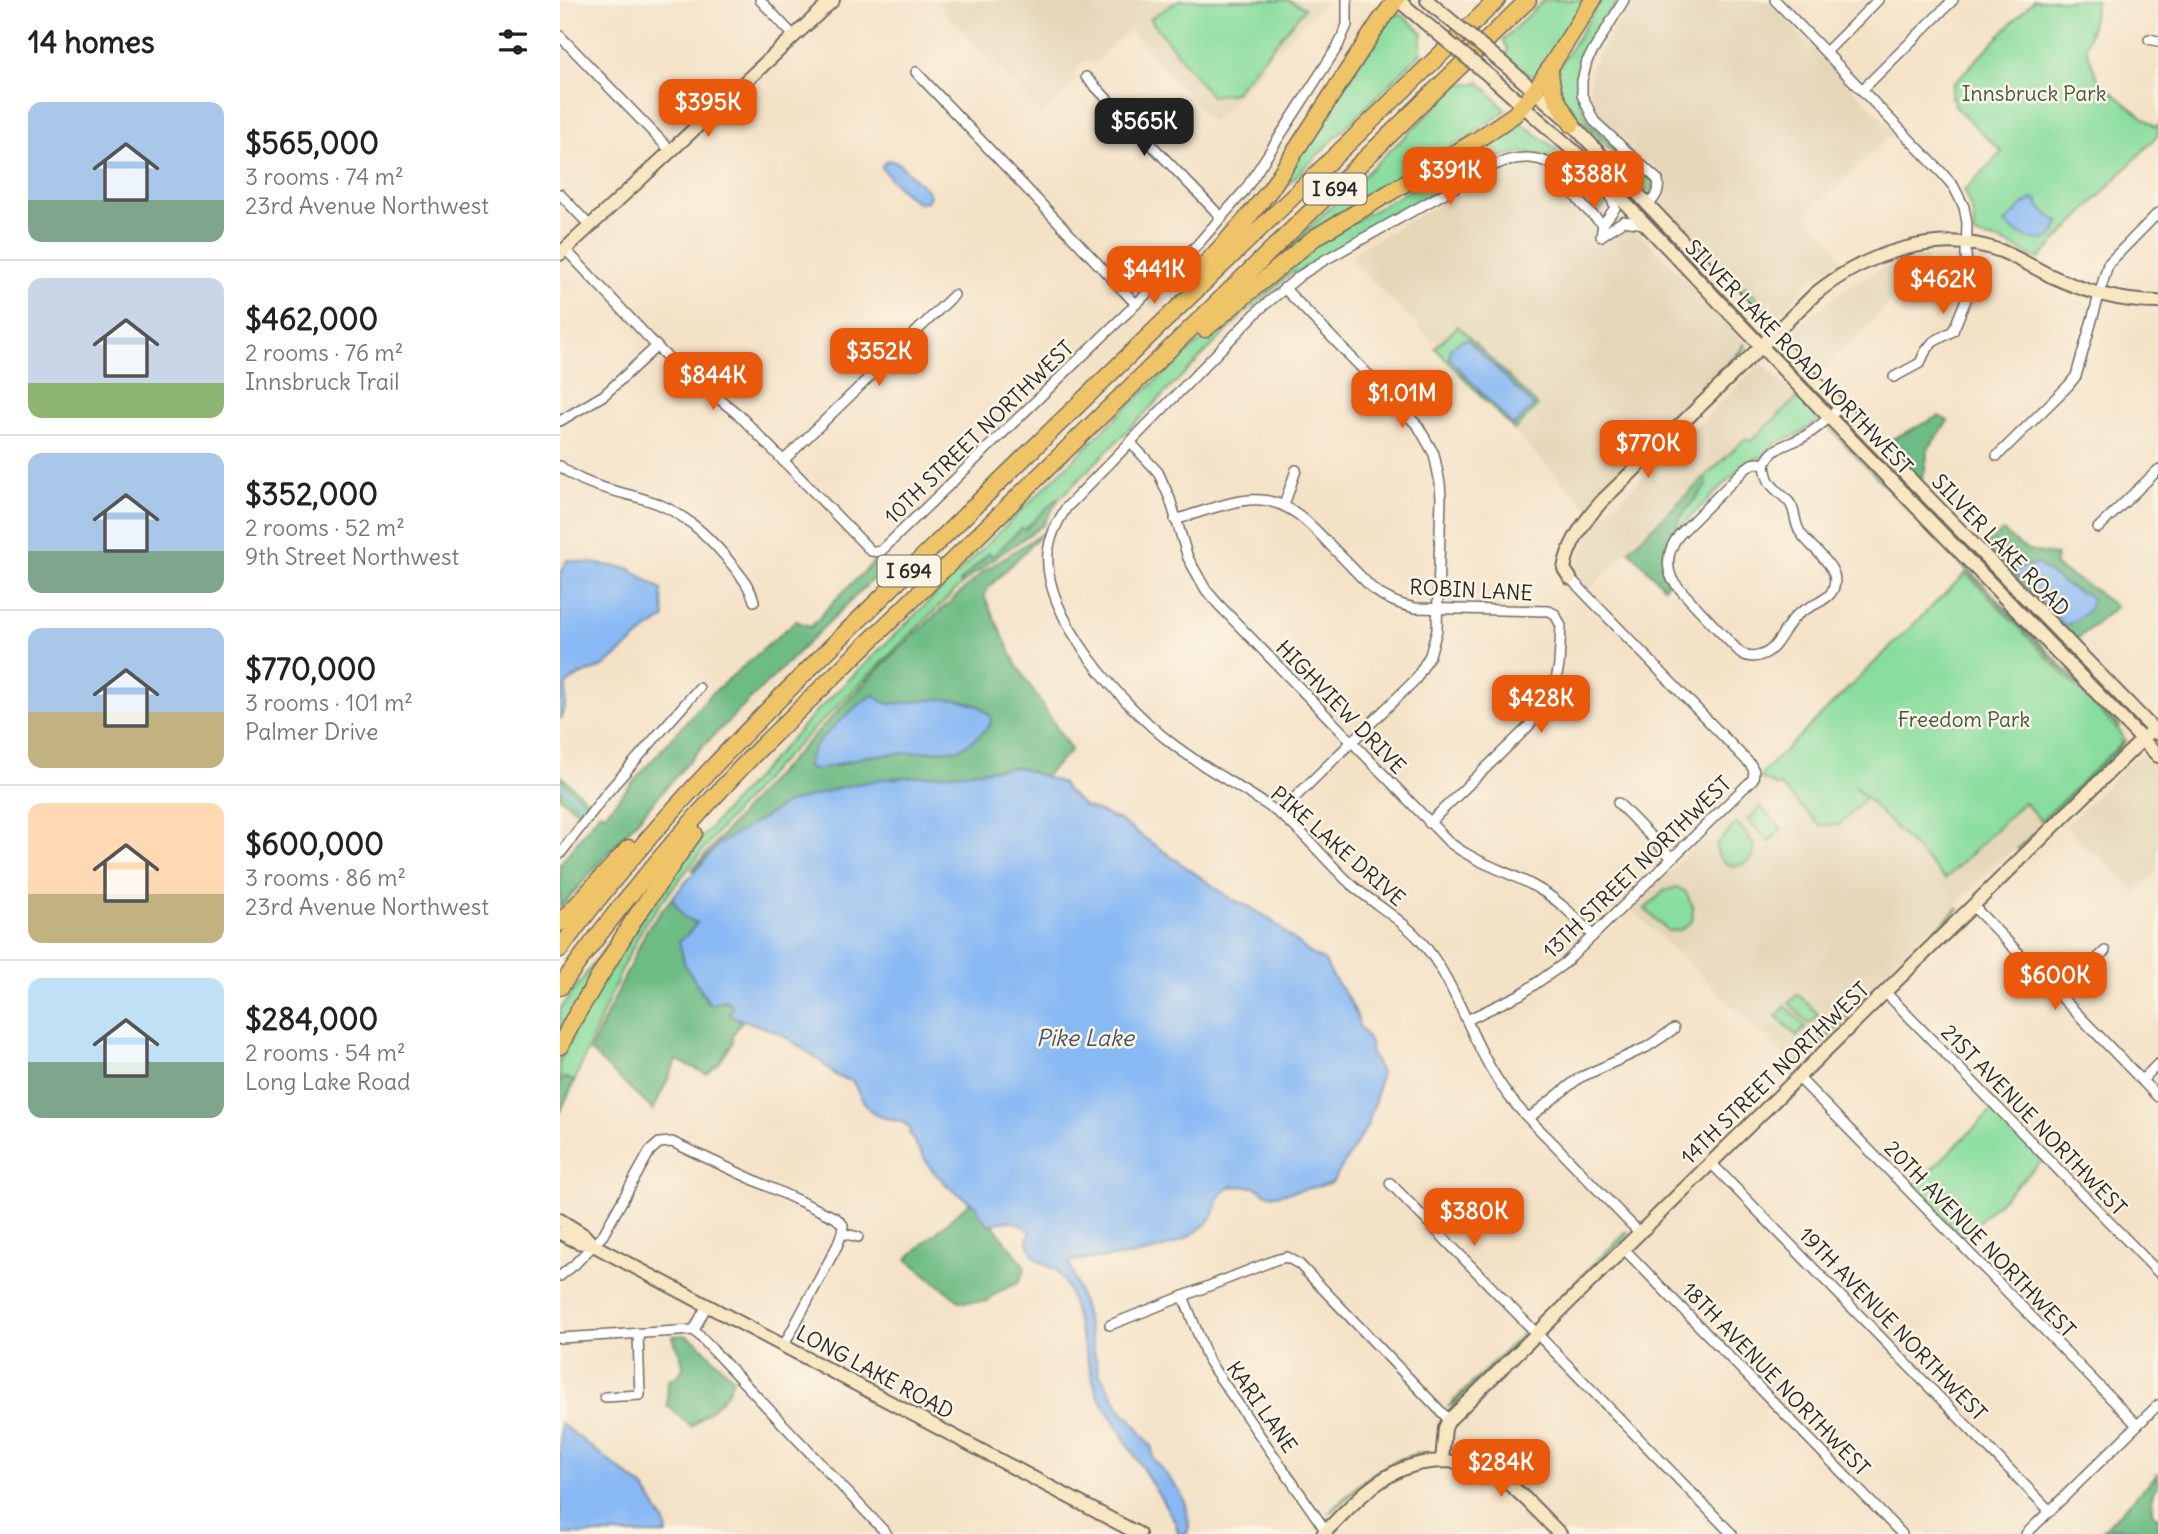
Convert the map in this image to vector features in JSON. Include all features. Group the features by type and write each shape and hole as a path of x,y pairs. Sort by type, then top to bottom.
{"highway":[{"path":"1372,34 1379,6 1376,0"},
{"path":"1150,332 1170,302 1270,190 1397,0"},
{"name":"I 694","path":"560,949 671,812 830,649 1150,332 1497,0"},
{"name":"I 694","path":"560,987 633,890 745,763 1528,0"},
{"path":"1142,377 1188,345 1241,297 1314,238 1478,140 1514,114 1535,91 1592,0"},
{"path":"1550,67 1550,85 1555,98 1572,124"},
{"path":"560,1046 620,941 691,836 845,664"},
{"path":"560,923 630,846 671,812"}],"street":[{"path":"760,0 794,36"},
{"path":"833,0 563,251 679,368 739,415 783,461 954,295"},
{"name":"10TH STREET NORTHWEST","path":"783,461 868,548 875,553 884,549 1135,303 1199,244 1222,218 1257,172 1338,46 1347,25 1347,0"},
{"name":"SILVER LAKE ROAD NORTHWEST","path":"1397,0 1523,105 1606,183 2158,756"},
{"path":"1625,0 1587,61 1582,95 1594,121 1658,180 1656,197 1648,205"},
{"path":"1775,0 1954,187 1964,207 1970,290 1953,331 1933,342 1924,352 1920,363 1894,377"},
{"path":"1826,52 1878,0"},
{"path":"1862,90 1953,0"},
{"name":"SILVER LAKE ROAD","path":"1432,4 1572,124 1771,336 2156,729"},
{"path":"560,36 671,151"},
{"path":"916,72 1135,303"},
{"path":"1086,77 1222,218"},
{"name":"PIKE LAKE DRIVE","path":"1604,224 1581,204 1561,172 1532,158 1514,159 1495,165 1323,261 1284,288 1260,309 1066,508 1051,536 1048,558 1049,580 1060,609 1108,682 1147,722 1194,759 1279,813 1352,885 1417,937 1439,964 1505,1092 1640,1233"},
{"path":"1606,183 1615,208 1604,224 1601,236 1623,221 1645,223"},
{"path":"560,194 590,226"},
{"path":"1997,456 2076,376 2108,264 2158,213"},
{"path":"1570,578 1564,569 1565,561 1573,542 1591,514 1815,294 1853,267 1912,247 1942,243 1967,244 2001,251 2067,283 2099,294 2158,302"},
{"path":"1279,813 1409,686 1425,667 1434,645 1438,609 1440,483 1436,461 1426,438 1409,415 1284,288"},
{"path":"560,421 604,395 657,346"},
{"path":"1765,464 1752,464 1745,469 1679,535 1672,544 1668,561 1668,570 1675,586 1739,652 1753,657 1767,653 1788,624 1805,609 1831,593 1834,575 1830,565 1799,531 1789,502 1769,483 1765,464 1776,448 1802,438 1840,407"},
{"name":"HIGHVIEW DRIVE","path":"1130,442 1158,472 1165,485 1188,558 1206,590 1429,824 1464,854 1542,890 1572,914 1593,936"},
{"path":"560,466 584,482 668,508 696,526 713,542 750,587 754,601"},
{"path":"1284,505 1296,470"},
{"path":"2098,528 2158,470"},
{"name":"ROBIN LANE","path":"1175,520 1241,501 1262,500 1284,505 1305,518 1373,589 1404,606 1549,611 1555,614 1560,626 1559,665 1556,680 1545,705 1527,728 1429,824"},
{"name":"13TH STREET NORTHWEST","path":"1467,1020 1521,994 1546,978 1751,783 1754,775 1751,765 1570,578"},
{"path":"560,854 605,795 699,688"},
{"name":"14TH STREET NORTHWEST","path":"1449,1420 2156,729"},
{"path":"1618,803 1672,858"},
{"path":"1973,906 2158,1097"},
{"path":"2059,995 2105,951"},
{"name":"21ST AVENUE NORTHWEST","path":"1885,992 2158,1272"},
{"path":"1529,1118 1579,1078 1647,1047 1674,1029"},
{"path":"2142,1080 2158,1064"},
{"name":"20TH AVENUE NORTHWEST","path":"1798,1077 2137,1425"},
{"path":"560,1276 603,1235 650,1151 659,1143 671,1142 835,1218 843,1225 842,1233 784,1345"},
{"name":"19TH AVENUE NORTHWEST","path":"1711,1163 2050,1511"},
{"path":"1390,1183 1732,1534"},
{"name":"LONG LAKE ROAD","path":"560,1220 593,1245"},
{"name":"LONG LAKE ROAD","path":"560,1233 578,1242 593,1245 1139,1534"},
{"path":"842,1233 858,1237"},
{"name":"18TH AVENUE NORTHWEST","path":"1624,1249 1902,1534"},
{"path":"1110,1325 1275,1259 1287,1257 1299,1264 1449,1420 1442,1441 1441,1461"},
{"name":"KARI LANE","path":"1183,1296 1209,1362 1324,1533"},
{"path":"694,1330 707,1305"},
{"path":"560,1338 694,1330"},
{"path":"694,1330 887,1534"},
{"path":"606,1396 640,1395 638,1334"},
{"path":"2026,1534 2158,1405"},
{"path":"1324,1533 1363,1495 1388,1476 1415,1465 1441,1461 1472,1466 1503,1479 1559,1534"}],"shaded area":[{"path":"934,0 1328,0 1262,64 1265,67 1212,122 1129,30 1095,63 1082,62 1074,73 1075,82 1042,115"},
{"path":"1632,0 1767,0 1895,132 1806,215 1834,246 1841,261 1811,280 1772,321 1763,312 1764,304 1747,286 1741,296 1659,208 1665,185 1662,174 1604,122 1592,104 1589,82 1593,63"},
{"path":"1520,164 1545,168 1557,176 1565,187 1570,203 1605,243 1623,226 1640,234 1743,341 1734,354 1651,434 1651,441 1595,495 1588,508 1513,431 1538,407 1533,400 1458,326 1438,345 1351,261 1356,258 1356,251 1493,174"},
{"path":"1929,256 1910,282 1818,375 1799,356 1802,353 1790,340 1794,331 1843,290 1878,270"},
{"path":"1762,363 1797,398 1751,441 1745,439 1589,589 1574,572 1586,540 1598,521"},
{"path":"1818,753 1829,759 1944,879 2025,802 2041,821 1794,1064 1631,909 1763,779 1775,787 1807,756"},
{"path":"2141,755 2158,771 2158,871 2135,893 2097,853 2094,856 2066,826"}],"green space":[{"path":"1179,0 1288,0 1305,8 1234,93 1211,96 1150,19"},
{"path":"1544,0 1587,0 1535,79 1505,56 1508,50 1503,40"},
{"path":"1601,0 1618,0 1583,59 1578,90 1582,106 1590,124 1652,179 1654,185 1649,191 1643,191 1612,151 1561,98 1556,72"},
{"name":"Innsbruck Park","path":"2034,0 2097,0 2086,48 2099,82 2155,127 2158,125 2158,135 2039,259 2000,241 1974,234 1973,214 1964,191 2002,152 1957,109 1951,96 1953,84"},
{"path":"1392,14 1402,15 1423,33 1421,53 1273,199 1270,196"},
{"path":"1479,81 1506,110 1368,197 1290,252 1288,249 1297,239 1461,83 1478,84"},
{"path":"1520,122 1564,155 1606,205 1598,213 1568,172 1553,159 1525,152 1505,155 1296,273 1294,271 1243,315 1058,500 1024,530 1022,528 993,557 989,553 960,582 962,584 774,768 719,830 645,923 623,966 574,1082 567,1078 560,1083 560,1060 581,1018 637,925 676,868 818,710 1130,404 1298,254 1463,159"},
{"path":"1745,286 1762,304 1760,313 1766,318 1764,319 1741,296"},
{"path":"1458,326 1538,406 1514,430 1435,348","holes":["1468,340 1533,405 1513,425"]},
{"path":"1744,344 1746,346 1742,352 1660,429 1736,356"},
{"path":"1797,398 1819,420 1799,434 1776,443 1762,457 1748,461 1677,530 1680,517 1706,485 1705,477 1745,439 1751,441"},
{"path":"1939,416 1948,421 1928,449 1925,470 1920,481 1884,443"},
{"path":"1832,428 2120,726 2119,727 1830,429"},
{"path":"1705,477 1707,485 1680,517 1677,530 1669,542 1664,562 1668,583 1664,587 1629,550"},
{"path":"1058,500 1043,525 962,584 960,582 989,553 993,556 1022,528 1025,530"},
{"path":"2003,531 2027,549 2057,555 2055,566 2095,590 2116,607 2075,641 1983,546","holes":["2029,565 2081,593 2013,571"]},
{"path":"1044,532 987,589 984,596 1016,664 1071,750 1045,776 1017,767 962,773 718,845 694,872 692,870 765,786 894,653 984,571","holes":["875,695 890,704 915,703 985,711 991,722 974,740 959,749 867,756 835,766"]},
{"path":"878,558 886,566 699,750 560,908 560,864 600,812 604,815 709,696 796,621 811,627"},
{"name":"Freedom Park","path":"1966,573 2123,738 2121,744 2041,821 2024,802 1945,879 1854,785 1865,798 1840,825 1819,825 1779,784 1776,787 1761,779 1762,773"},
{"path":"2126,740 2102,770 2017,849"},
{"path":"560,775 593,806 584,817 560,797"},
{"path":"1761,807 1782,829 1769,842 1747,820"},
{"path":"1737,823 1751,840 1754,853 1744,863 1730,865 1723,862 1718,855 1716,845"},
{"path":"1676,887 1686,892 1693,908 1692,921 1681,930 1668,931 1645,909 1664,891"},
{"path":"672,898 687,919 697,923 679,941 685,965 709,1004 726,1000 733,1006 729,1014 742,1021 720,1062 707,1074 677,1060 653,1110 590,1051 647,929"},
{"path":"1957,908 1959,909 1863,1003 1861,1002"},
{"path":"623,924 560,1035 560,1009"},
{"path":"1798,994 1819,1015 1809,1024 1789,1003"},
{"path":"1786,1006 1806,1027 1797,1036 1776,1016"},
{"path":"1849,1013 1850,1016 1799,1066 1798,1064"},
{"path":"564,1078 574,1082 560,1113 560,1083"},
{"path":"1993,1110 2042,1161 1962,1237 1913,1187"},
{"path":"970,1202 989,1225 993,1224 1025,1268 1018,1283 983,1302 958,1300 907,1259"},
{"path":"1626,1232 1626,1237 1541,1320 1535,1322"},
{"path":"1524,1332 1523,1337 1448,1407"},
{"path":"685,1335 696,1341 733,1378 722,1399 691,1427 667,1405 668,1380 681,1372 683,1367 673,1336"},
{"path":"1428,1452 1405,1458 1378,1472 1328,1514 1361,1483 1385,1466 1399,1459"},
{"path":"2158,1474 2158,1485 2152,1495 2153,1512 2158,1518 2158,1534 2143,1534 2140,1530 2114,1527 2099,1534"}],"water":[{"path":"888,160 898,163 927,190 930,196 927,201 918,203 902,191 881,167"},
{"path":"2032,199 2038,200 2038,206 2059,221 2052,236 2047,239 2027,237 2005,223"},
{"path":"1462,340 1468,340 1534,406 1513,426 1449,358 1451,348"},
{"path":"567,560 628,568 661,589 665,618 603,667 579,675 566,685 565,707 560,720 560,575"},
{"path":"2038,564 2064,584 2080,593 2085,592 2092,599 2089,609 2065,626 2012,571"},
{"path":"875,695 890,704 958,700 979,706 990,716 991,721 974,740 959,749 867,756 817,770 806,767 812,751 822,738 851,711"},
{"name":"Pike Lake","path":"1017,767 1062,783 1084,806 1119,820 1233,900 1268,918 1312,955 1325,961 1354,1009 1359,1027 1371,1046 1369,1049 1381,1073 1367,1126 1330,1184 1276,1195 1267,1194 1255,1187 1232,1186 1221,1195 1213,1217 1195,1233 1179,1242 1145,1253 1073,1260 1070,1263 1099,1373 1122,1411 1152,1448 1153,1458 1181,1493 1186,1505 1189,1526 1187,1534 1178,1534 1176,1523 1097,1394 1065,1283 1056,1270 1033,1255 1027,1240 1031,1232 1011,1221 989,1225 976,1206 950,1188 931,1169 909,1133 910,1128 903,1123 874,1114 864,1103 852,1080 836,1075 780,1034 729,1014 733,1006 726,1000 710,1004 685,965 679,941 697,923 684,917 672,898 718,845 788,803 881,779"},
{"path":"560,1423 645,1489 665,1523 667,1534 560,1534"},
{"path":"2114,1527 2140,1530 2143,1534 2103,1534"}],"waterway":[{"path":"560,785 583,805"}]}
